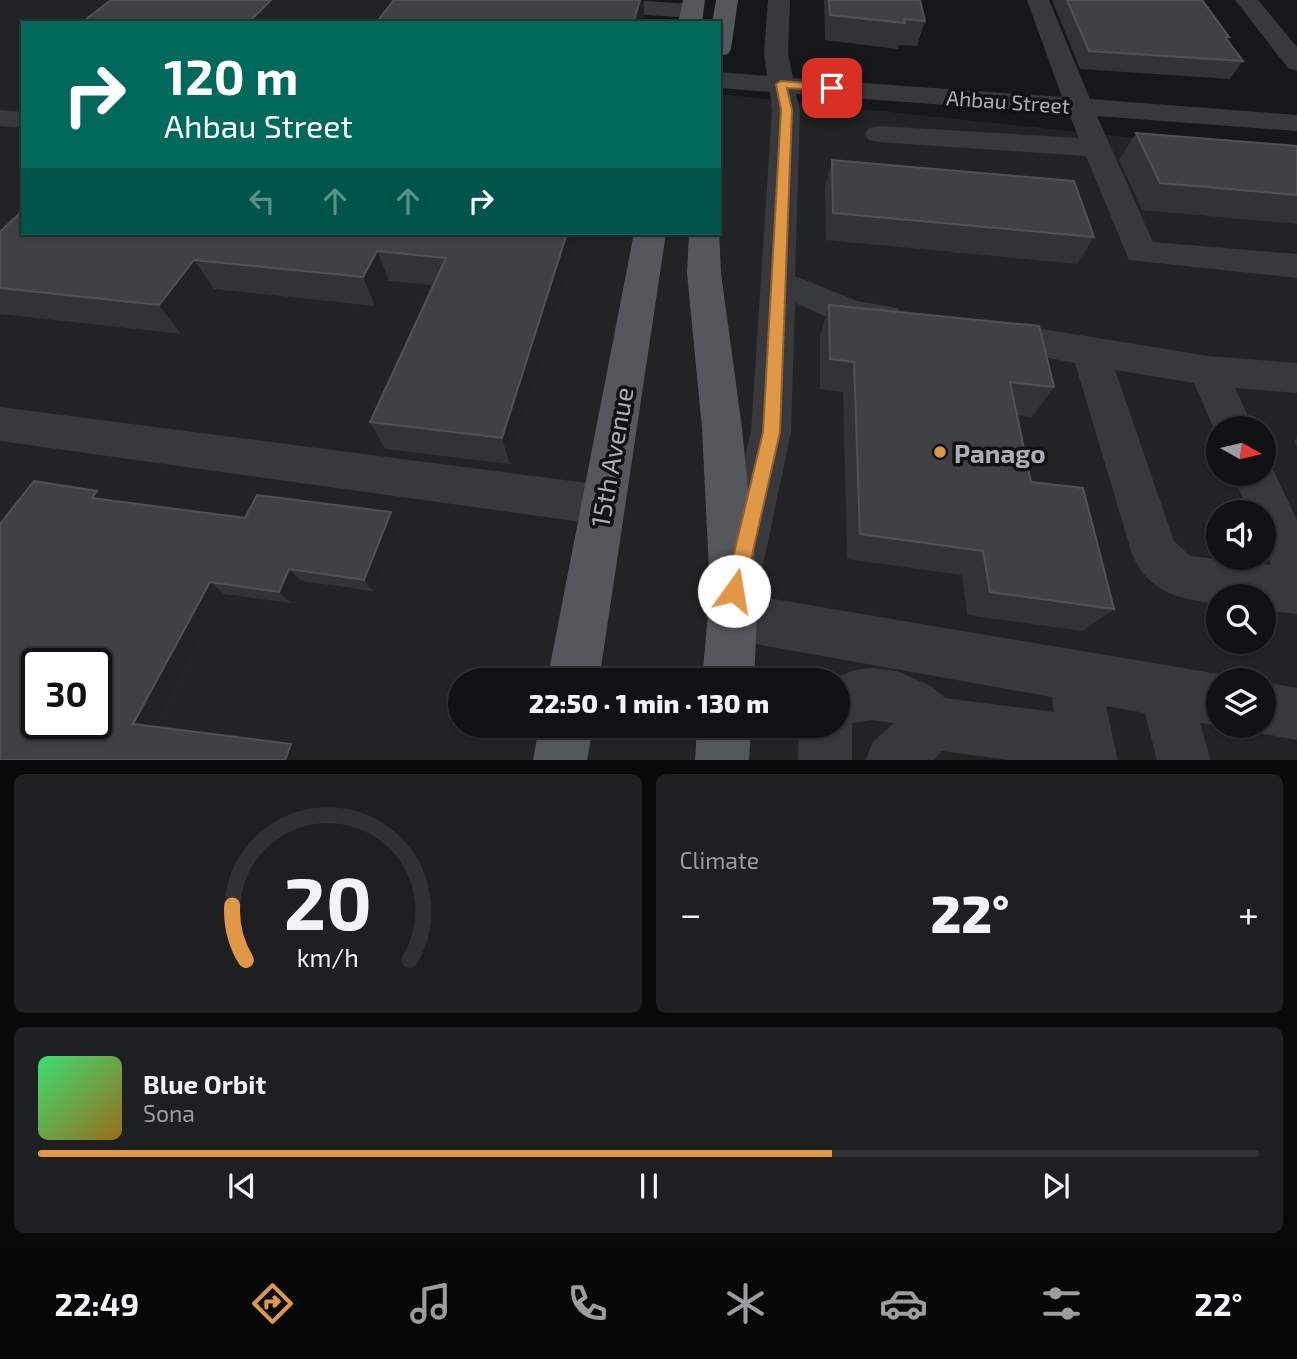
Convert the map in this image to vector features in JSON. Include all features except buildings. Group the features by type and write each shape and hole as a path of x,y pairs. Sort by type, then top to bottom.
{"main road":[{"path":"721,37 727,0"},
{"name":"15th Avenue","path":"575,668 650,235"},
{"path":"705,235 704,273 722,428 734,603 729,668"},
{"path":"560,760 564,738"},
{"path":"722,760 723,738"}],"street":[{"path":"526,0 692,11"},
{"path":"779,0 776,53 786,110 771,432 734,603 1073,675 1206,698"},
{"path":"1038,0 1078,106 1141,252 1297,266"},
{"path":"1245,0 1297,63"},
{"name":"Ahbau Street","path":"721,80 1297,123"},
{"path":"0,118 21,120"},
{"path":"879,134 1097,148"},
{"path":"778,282 853,313 914,322"},
{"path":"954,328 1208,370 1297,378"},
{"path":"1090,351 1155,554 1170,570 1189,578 1297,591"},
{"path":"1208,370 1228,416"},
{"path":"0,424 603,505"},
{"path":"1259,486 1297,571"},
{"path":"850,698 872,694 897,697 913,704 933,723 1089,752 1073,675"},
{"path":"1165,691 1184,760"},
{"path":"1276,710 1297,714"},
{"path":"893,760 933,723"},
{"path":"825,760 826,738"}],"shaded area":[{"path":"0,0 646,0 640,21 21,21 21,235 721,235 721,94 1297,155 1297,760 0,760"}],"place":[{"name":"Panago","path":"940,452"}],"route":[{"path":"734,591 771,432 786,110 781,84 832,88"}]}
